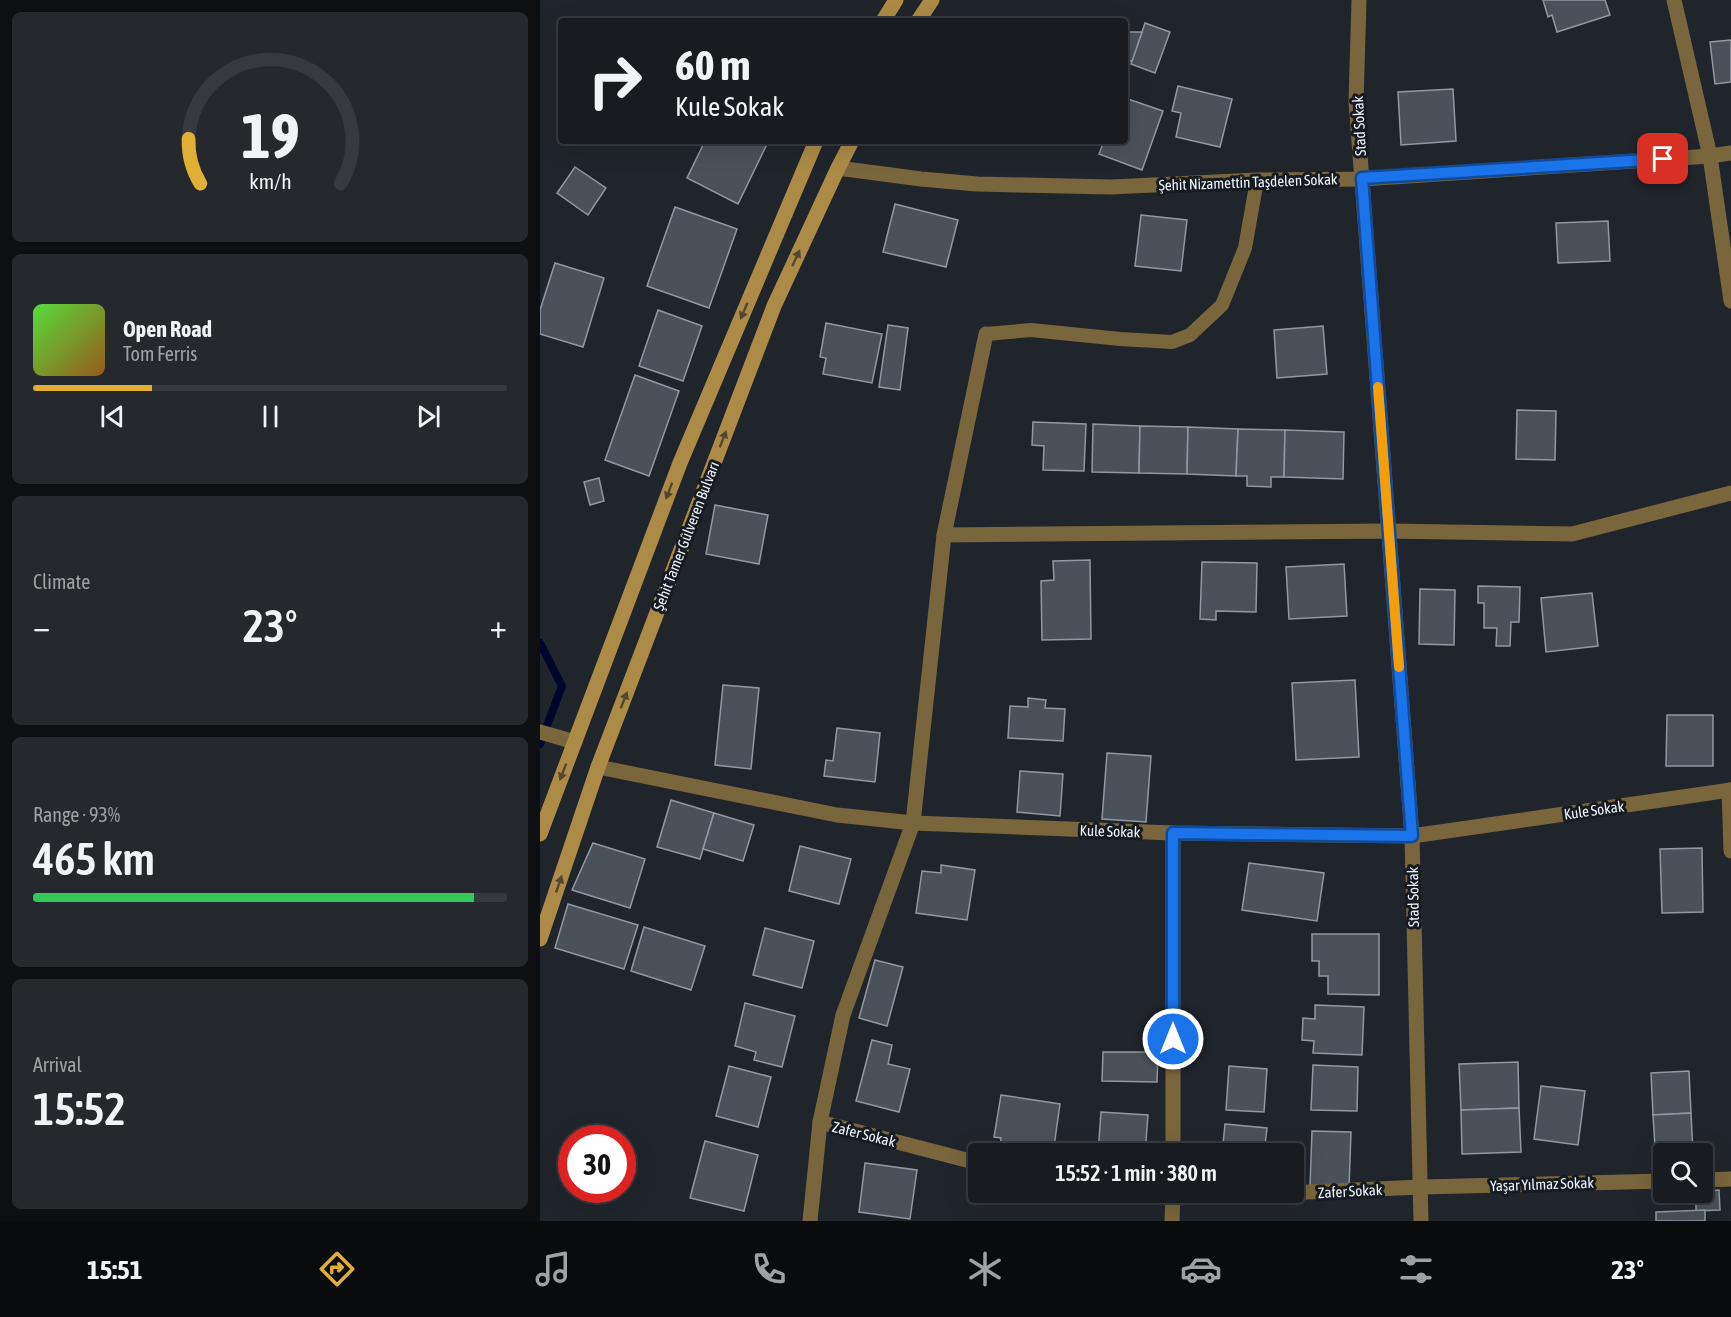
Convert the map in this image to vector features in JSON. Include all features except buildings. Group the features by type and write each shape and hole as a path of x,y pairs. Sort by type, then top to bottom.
{"main road":[{"path":"885,18 896,0"},
{"path":"920,18 932,0"},
{"name":"Şehit Tamer Gülveren Bulvarı","path":"540,834 680,463 815,144"},
{"name":"Şehit Tamer Gülveren Bulvarı","path":"540,939 598,767 774,306 850,144"}],"street":[{"name":"Stad Sokak","path":"1359,0 1356,102 1412,836 1421,1221"},
{"path":"1674,0 1710,156 1731,301"},
{"name":"Şehit Nizamettin Taşdelen Sokak","path":"838,168 977,184 1111,187 1362,178 1731,153"},
{"path":"810,1221 820,1122 843,1015 913,823 944,535 986,334"},
{"path":"944,535 1389,531 1572,534 1731,493"},
{"path":"540,732 575,742"},
{"name":"Kule Sokak","path":"598,767 837,815 913,823 1173,833 1412,836 1730,790"},
{"path":"1730,790 1731,850"},
{"path":"1173,833 1173,1143"},
{"name":"Zafer Sokak","path":"820,1122 968,1160"},
{"path":"1713,1180 1731,1179"},
{"name":"Yaşar Yılmaz Sokak","path":"1420,1187 1653,1181"},
{"name":"Zafer Sokak","path":"1304,1191 1420,1187"},
{"path":"1172,1221 1173,1203"}],"lane":[{"path":"986,334 1031,330 1172,342 1190,335 1222,305 1245,248 1257,180"}],"waterway":[{"path":"540,643 562,686 540,744"}],"slow traffic":[{"path":"1378,387 1399,667"}],"route":[{"path":"1173,1039 1173,833 1412,836 1362,178 1663,159"}]}
